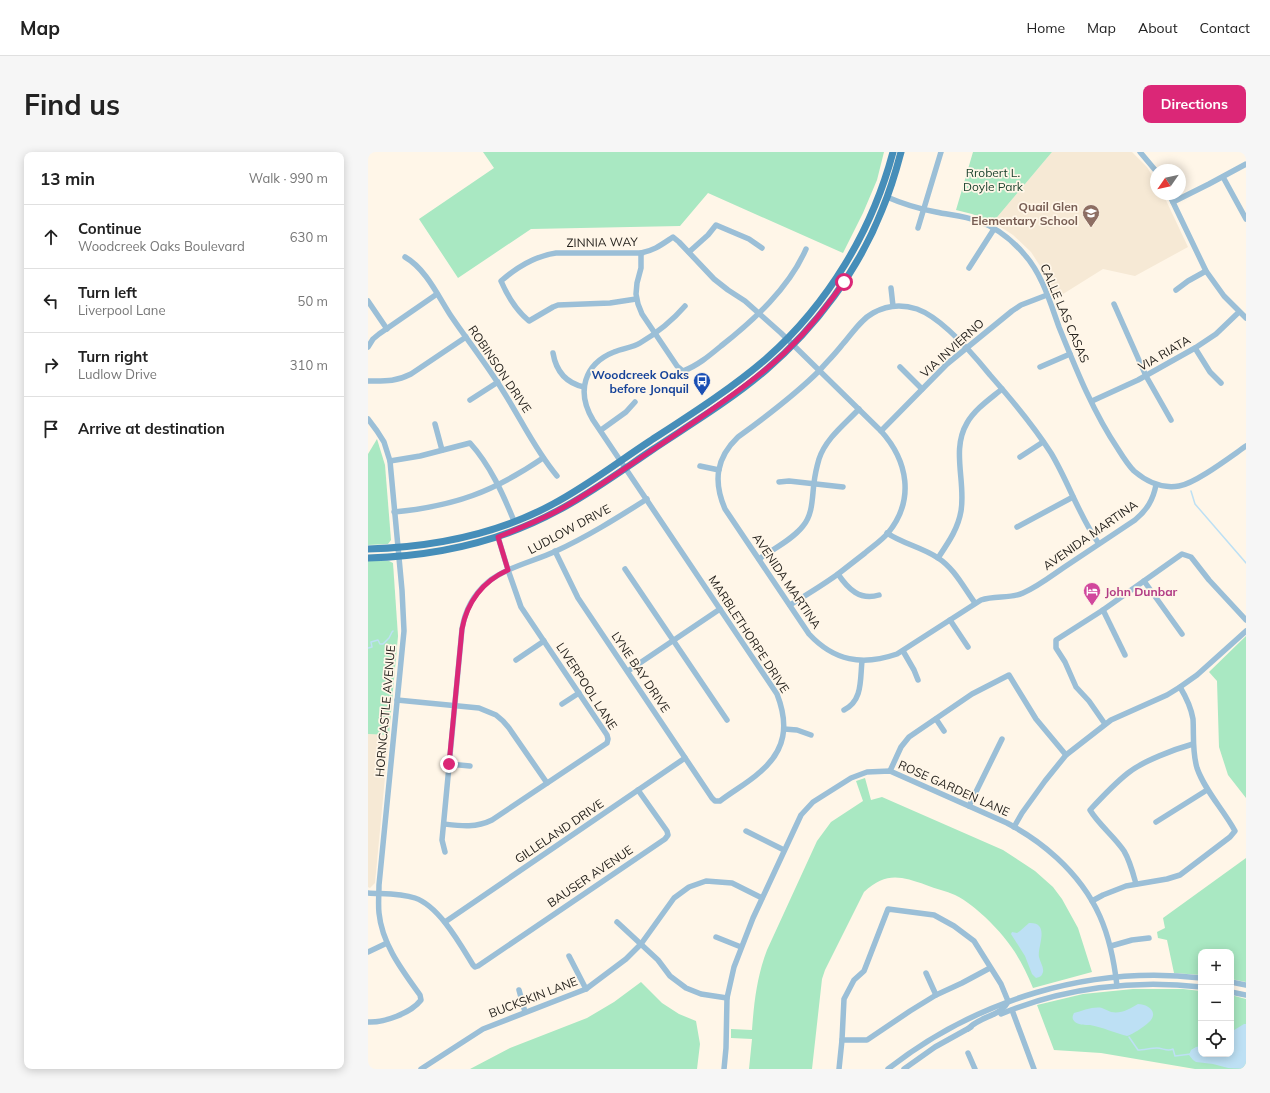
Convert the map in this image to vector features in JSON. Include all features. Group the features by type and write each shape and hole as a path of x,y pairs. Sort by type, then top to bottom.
{"main road":[{"path":"368,549 398,548 453,540 478,534 514,521 553,504 621,461 736,383 767,358 825,295 848,260 865,227 880,194 893,152"},
{"path":"368,558 399,556 458,548 498,537 557,511 626,468 739,391 765,370 793,344 824,309 848,276 872,231 887,197 901,152"},
{"path":"880,194 887,197"}],"street":[{"path":"918,228 941,152"},
{"path":"1140,152 1147,155 1152,164"},
{"path":"1246,164 1173,202 1206,271 1224,296 1246,318"},
{"path":"1223,177 1246,219"},
{"name":"CALLE LAS CASAS","path":"887,197 923,209 968,218 982,223 1010,240 1030,260 1039,276 1070,354 1107,432 1126,462 1138,474 1156,485"},
{"path":"689,252 708,235 716,225 749,239 762,248"},
{"path":"969,268 994,229"},
{"name":"ZINNIA WAY","path":"636,299 610,303 558,305 529,321 523,316 504,289 501,281 526,263 545,255 556,253 641,253 653,250 673,237 680,242 714,279 745,301 787,338 890,440 900,458 905,477 905,491 897,518 888,533"},
{"path":"641,253 641,268 637,283 636,299 642,314 677,366 683,371 691,368 719,348 736,335 759,313 790,277 806,249"},
{"name":"ROBINSON DRIVE","path":"405,256 419,267 498,382 543,458 557,476"},
{"path":"1176,290 1206,271"},
{"path":"891,288 893,306 908,306 924,312 937,321 966,348 1026,417 1058,465 1084,521 1099,544"},
{"path":"368,347 373,339 387,328 437,294"},
{"name":"VIA INVIERNO","path":"881,431 950,361 1012,310 1047,295"},
{"path":"368,301 387,328"},
{"path":"1114,304 1146,376 1171,420"},
{"path":"553,353 557,367 564,378 572,383 584,387 589,372 594,365 604,357 616,351 630,348 640,343 672,321 685,306"},
{"name":"AVENIDA MARTINA","path":"893,306 868,316 820,370 785,402 735,440 724,454 719,470 719,490 725,509 809,634 822,646 839,656 855,661 881,659 903,651 975,603 987,598 1014,596 1027,592 1135,520 1145,511 1152,500 1156,485"},
{"name":"VIA RIATA","path":"1092,401 1146,376 1194,348 1216,334 1239,312"},
{"path":"368,381 393,381 403,378 466,337"},
{"path":"1194,348 1210,372 1221,384"},
{"path":"1040,367 1070,354"},
{"path":"900,367 922,389"},
{"path":"470,400 498,382"},
{"name":"MARBLETHORPE DRIVE","path":"584,387 586,406 590,414 777,694 783,711 783,738 776,754 766,767 754,777 720,801 716,801"},
{"path":"938,558 959,523 962,496 960,450 963,432 974,413 1002,389"},
{"path":"600,430 626,412 635,402"},
{"path":"758,559 788,539 803,526 811,510 814,483 820,457 825,445 859,409"},
{"path":"368,419 384,442 390,461 398,548"},
{"path":"435,424 442,450"},
{"path":"1020,457 1043,442"},
{"path":"390,461 420,456 470,443 486,464 514,521"},
{"path":"1156,485 1178,486 1190,482 1246,446"},
{"path":"394,512 438,506 459,501 498,486 543,458"},
{"path":"700,466 719,470"},
{"path":"779,482 789,481 843,487"},
{"path":"1017,527 1074,497"},
{"name":"LUDLOW DRIVE","path":"445,852 442,840 462,629 466,613 473,599 483,587 508,570 555,551 600,528 647,499"},
{"path":"790,605 838,574 888,533 899,540 938,558 958,578 975,603"},
{"name":"LIVERPOOL LANE","path":"444,824 472,826 486,823 499,816 607,743 608,739 607,735 521,607 498,537"},
{"name":"HORNCASTLE AVENUE","path":"368,1022 378,1022 393,1018 418,1004 421,1000 420,994 396,960 387,943 380,919 378,904 404,631 398,548"},
{"name":"LYNE BAY DRIVE","path":"555,551 578,598 712,798 716,801"},
{"path":"1105,724 1076,686 1065,662 1056,648 1056,640 1103,610 1182,554 1191,557 1209,580 1246,620"},
{"path":"625,569 728,720"},
{"path":"838,574 850,590 859,595 868,597 879,595"},
{"path":"1144,581 1182,634"},
{"path":"628,671 720,609"},
{"path":"1103,610 1125,654"},
{"path":"950,620 968,647"},
{"path":"1014,827 1045,781 1066,755 1105,724 1180,688 1202,671 1246,631"},
{"path":"516,660 544,641"},
{"path":"903,651 918,680"},
{"path":"844,710 853,704 858,695 862,661"},
{"path":"890,771 900,747 909,738 972,694 1009,675 1036,719 1066,755"},
{"path":"1092,901 1104,894 1126,886 1167,879 1180,875 1230,837 1235,830 1200,778 1196,766 1193,744 1193,718 1190,706 1180,688"},
{"path":"562,704 579,693"},
{"path":"398,700 479,708 496,715 503,721 547,783"},
{"path":"936,719 944,731"},
{"path":"784,729 797,730 811,735"},
{"path":"969,806 1002,739"},
{"path":"1136,884 1129,861 1124,852 1090,810 1119,781 1137,767 1193,744"},
{"name":"GILLELAND DRIVE","path":"445,922 685,758"},
{"path":"449,764 470,766"},
{"name":"ROSE GARDEN LANE","path":"724,1069 727,998 734,967 741,947 784,850 801,815 813,802 851,778 868,772 890,771 1014,827 1043,845 1072,872 1084,887 1099,913 1111,946 1118,986"},
{"name":"BAUSER AVENUE","path":"445,922 473,965 475,967 478,966 665,839 668,835 667,831 638,790"},
{"path":"1156,822 1207,790"},
{"path":"746,831 784,850"},
{"name":"BUCKSKIN LANE","path":"421,1069 482,1029 586,989 626,959 641,944 674,898 689,887 706,881 732,884 762,898"},
{"path":"368,893 408,896 419,900 431,906 445,922"},
{"path":"839,1069 844,998 854,980 864,971 888,909 934,915 954,926 974,942 1001,984 1008,1001 1002,1010 973,1023 968,1029"},
{"path":"617,922 658,960 670,976 686,988 701,994 727,998"},
{"path":"716,937 741,947"},
{"path":"1111,946 1132,940 1149,938"},
{"path":"368,952 387,943"},
{"path":"569,956 586,989"},
{"path":"842,1040 867,1040 936,995 990,968"},
{"path":"926,974 936,995"},
{"path":"888,1069 905,1055 936,1036 979,1013 1008,1001 1053,987 1116,977 1167,975 1198,978"},
{"path":"1234,983 1246,985"},
{"path":"904,1069 935,1047 968,1029 1012,1010 1062,995 1118,986 1167,984 1198,987"},
{"path":"519,990 525,1012"},
{"path":"1234,992 1246,994"},
{"path":"1012,1010 1034,1069"},
{"path":"968,1052 975,1069"}],"shaded area":[{"name":"Quail Glen Elementary School","path":"1052,152 1132,152 1150,172 1150,200 1166,200 1188,247 1135,276 1103,269 1055,299 1044,272 1031,252 1013,235 993,222"},
{"path":"368,734 389,735 375,883 370,888 368,887"}],"green space":[{"path":"483,152 884,152 877,180 863,213 843,253 708,193 680,226 531,229 458,278 419,219 494,168"},
{"name":"Rrobert L. Doyle Park","path":"973,152 1052,152 993,222 956,210"},
{"path":"377,439 385,465 391,540 388,544 368,545 368,454"},
{"path":"368,561 389,561 393,563 398,636 389,735 368,734"},
{"path":"1246,636 1246,798 1228,775 1219,747 1217,681 1209,672"},
{"path":"865,778 871,800 882,797 1003,850 1035,871 1053,887 1062,899 1078,928 1092,972 1033,988 1024,967 1007,941 985,917 971,905 955,895 908,879 886,879 879,881 864,892 825,970 822,979 812,1069 749,1069 752,1039 731,1038 731,1029 752,1030 756,989 767,950 817,841 831,822 863,801 856,781"},
{"path":"1246,858 1246,982 1234,980 1234,949 1198,949 1198,975 1174,973 1167,940 1158,938 1157,932 1165,928 1163,918"},
{"path":"641,982 662,1003 679,1014 696,1021 700,1044 697,1069 470,1069 510,1048 587,1018 614,1002"},
{"path":"1133,989 1183,989 1198,991 1198,1057 1234,1057 1234,996 1246,999 1246,1069 1195,1069 1101,1053 1054,1050 1037,1005 1083,994"}],"water":[{"path":"1029,923 1040,926 1042,936 1039,957 1043,972 1041,976 1036,978 1032,974 1025,956 1011,934 1012,932 1017,933"},
{"path":"1138,1004 1150,1008 1153,1016 1151,1020 1143,1027 1127,1036 1095,1026 1078,1024 1073,1019 1074,1013 1088,1009 1102,1008 1111,1012 1122,1012"},
{"path":"1246,1024 1246,1069 1228,1068 1196,1062 1189,1055 1191,1050 1198,1047 1198,1057 1234,1057 1234,1030"}],"waterway":[{"path":"1191,491 1195,504 1246,563"},
{"path":"368,648 372,647 371,642 378,640 380,644 383,644 393,631"},
{"path":"1129,1037 1138,1050 1157,1048 1167,1050 1173,1049 1175,1056 1191,1054"}],"place":[{"name":"Quail Glen Elementary School","path":"1091,228"},
{"name":"Woodcreek Oaks before Jonquil","path":"702,396"},
{"name":"John Dunbar","path":"1092,606"}],"route":[{"path":"449,764 462,629 466,613 470,604 480,590 496,577 508,570 498,537 542,519 579,498 727,400 765,370 797,340 816,319 844,282"}]}
